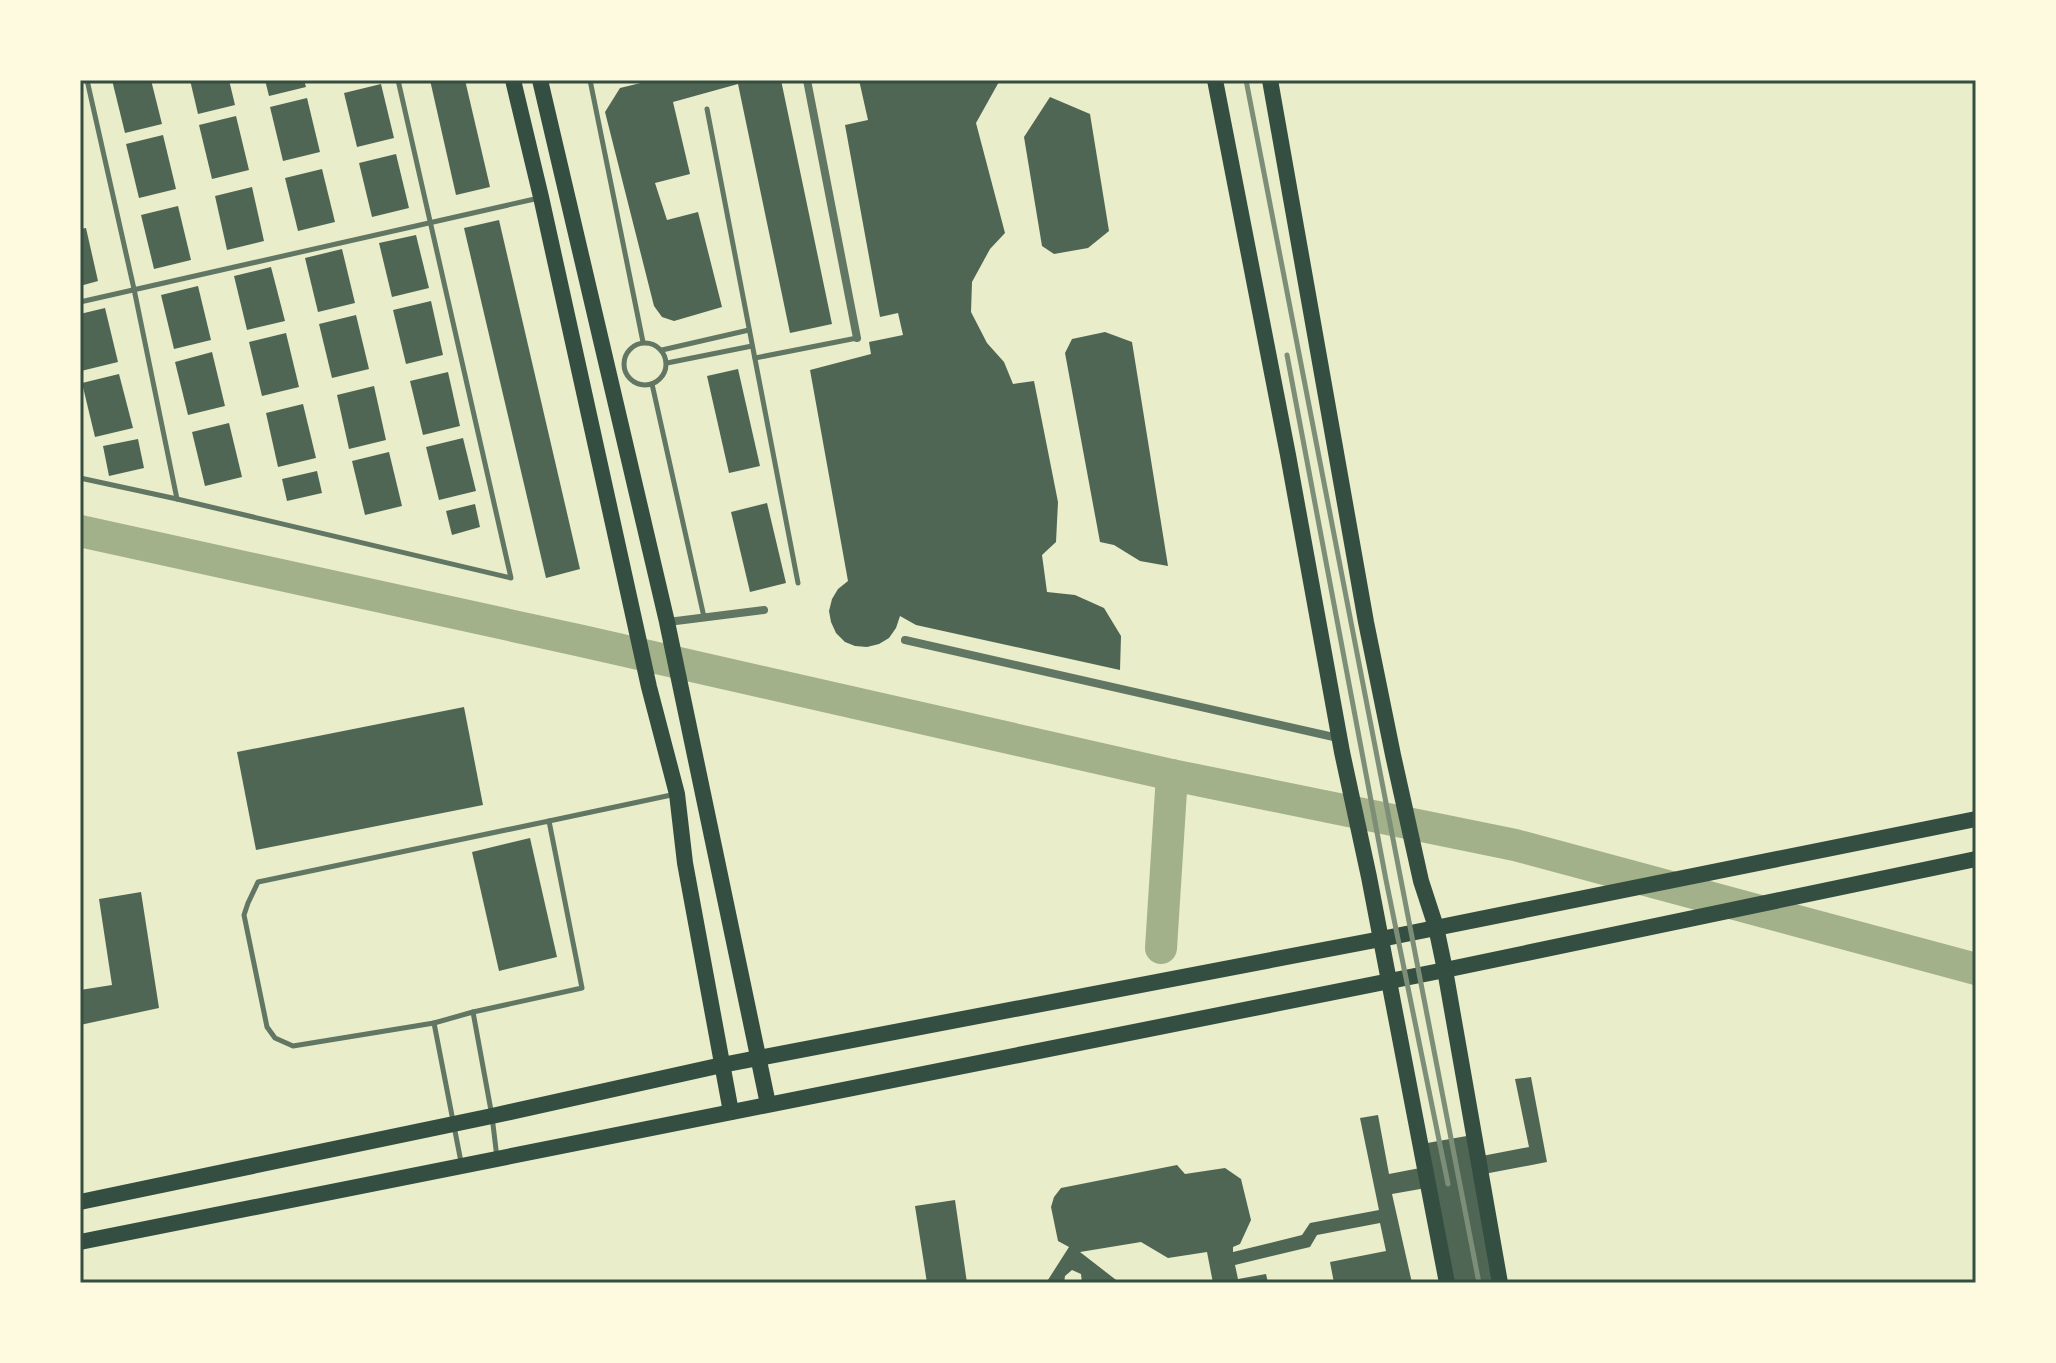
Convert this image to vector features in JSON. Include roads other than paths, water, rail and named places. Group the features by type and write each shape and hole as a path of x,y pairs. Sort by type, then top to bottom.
{"main road":[{"path":"513,80 615,539 677,794 685,863 731,1112"},
{"path":"540,80 616,371 768,1104"},
{"path":"1215,80 1291,471 1340,745 1369,877 1447,1283"},
{"path":"1270,80 1364,607 1421,881 1436,927 1445,970 1500,1283"},
{"path":"80,1202 722,1065 1381,939 1976,819"},
{"path":"80,1242 1445,970 1976,859"}],"street":[{"path":"807,80 857,338"},
{"path":"667,622 764,610"},
{"path":"905,640 1340,745"}],"lane":[{"path":"87,80 177,499"},
{"path":"80,478 511,578 398,80"},
{"path":"590,80 643,342"},
{"path":"707,109 798,583"},
{"path":"80,302 541,197"},
{"path":"662,350 749,330"},
{"path":"755,358 857,338"},
{"path":"643,342 662,350 667,363 663,376 645,385 616,371 626,354 636,344 643,342"},
{"path":"667,363 752,346"},
{"path":"652,384 704,618"},
{"path":"542,823 549,821 582,988 434,1023 293,1046 275,1038 267,1027 244,915 258,882 677,794"},
{"path":"473,1012 498,1159"},
{"path":"434,1023 462,1166"}],"waterway":[{"path":"80,531 1172,775 1515,845 1976,969"},
{"path":"1161,948 1172,775"}],"railway":[{"path":"1246,80 1479,1283"},
{"path":"1287,355 1386,880 1448,1184"}]}
